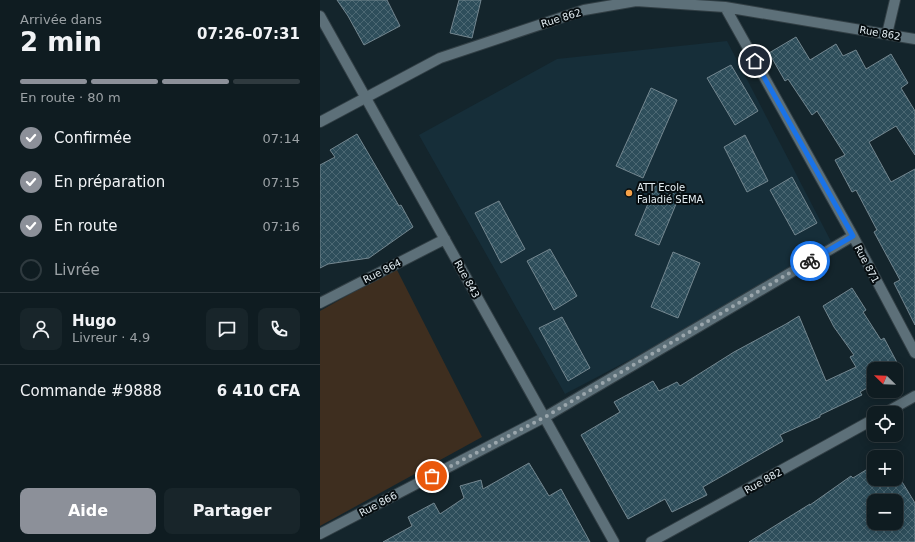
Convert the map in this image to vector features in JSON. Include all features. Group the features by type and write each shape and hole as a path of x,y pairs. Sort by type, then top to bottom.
{"street":[{"path":"887,34 895,0"},
{"name":"Rue 862","path":"320,122 440,58 584,10 636,1 725,8 915,39"},
{"name":"Rue 871","path":"725,8 853,236 915,353"},
{"name":"Rue 843","path":"320,16 614,542"},
{"name":"Rue 866","path":"320,534 545,417 853,236"},
{"name":"Rue 864","path":"320,303 445,238"},
{"path":"897,406 915,396"},
{"name":"Rue 882","path":"651,542 867,423"}],"shaded area":[{"name":"ATT Ecole Faladié SEMA","path":"727,41 836,251 565,394 419,135 557,59"},
{"path":"396,268 482,437 320,526 320,311"}],"building":[{"path":"337,0 387,0 400,26 364,45 348,16"},
{"path":"459,0 481,0 472,38 450,33"},
{"path":"796,37 810,60 836,44 843,56 856,50 866,69 891,54 908,83 901,88 915,111 915,155 896,126 869,142 891,182 915,169 915,325 894,283 900,280 874,232 877,230 856,190 852,192 835,160 845,155 817,111 812,115 788,79 785,81 769,53"},
{"path":"731,65 758,111 735,125 707,78"},
{"path":"651,88 677,100 643,178 616,166"},
{"path":"357,134 413,227 369,258 328,264 320,268 320,165 335,157 330,150"},
{"path":"745,135 768,181 747,192 724,147"},
{"path":"792,177 817,223 795,235 770,190"},
{"path":"657,182 681,192 659,245 635,235"},
{"path":"499,201 525,249 501,263 475,213"},
{"path":"550,249 577,296 554,310 527,261"},
{"path":"673,252 700,263 678,318 651,307"},
{"path":"852,288 866,310 863,312 881,340 884,338 897,362 867,362 867,388 860,392 862,395 820,415 820,417 780,435 783,441 703,487 707,495 672,512 665,499 628,519 581,435 620,412 614,402 653,381 659,391 677,382 680,386 734,352 799,316 826,381 856,367 850,357 854,355 834,327 823,306"},
{"path":"562,317 590,368 568,381 539,328"},
{"path":"529,463 549,496 561,489 590,542 383,542 412,526 408,517 434,503 440,514 464,498 460,486 481,480 483,489"},
{"path":"867,469 867,486 903,486 903,483 915,503 915,542 749,542 810,505 851,476 853,478"}],"way so far":[{"path":"432,476 545,417 810,261"}],"place":[{"name":"ATT Ecole Faladié SEMA","path":"629,193"}],"route":[{"path":"755,61 853,236 810,261"}]}
